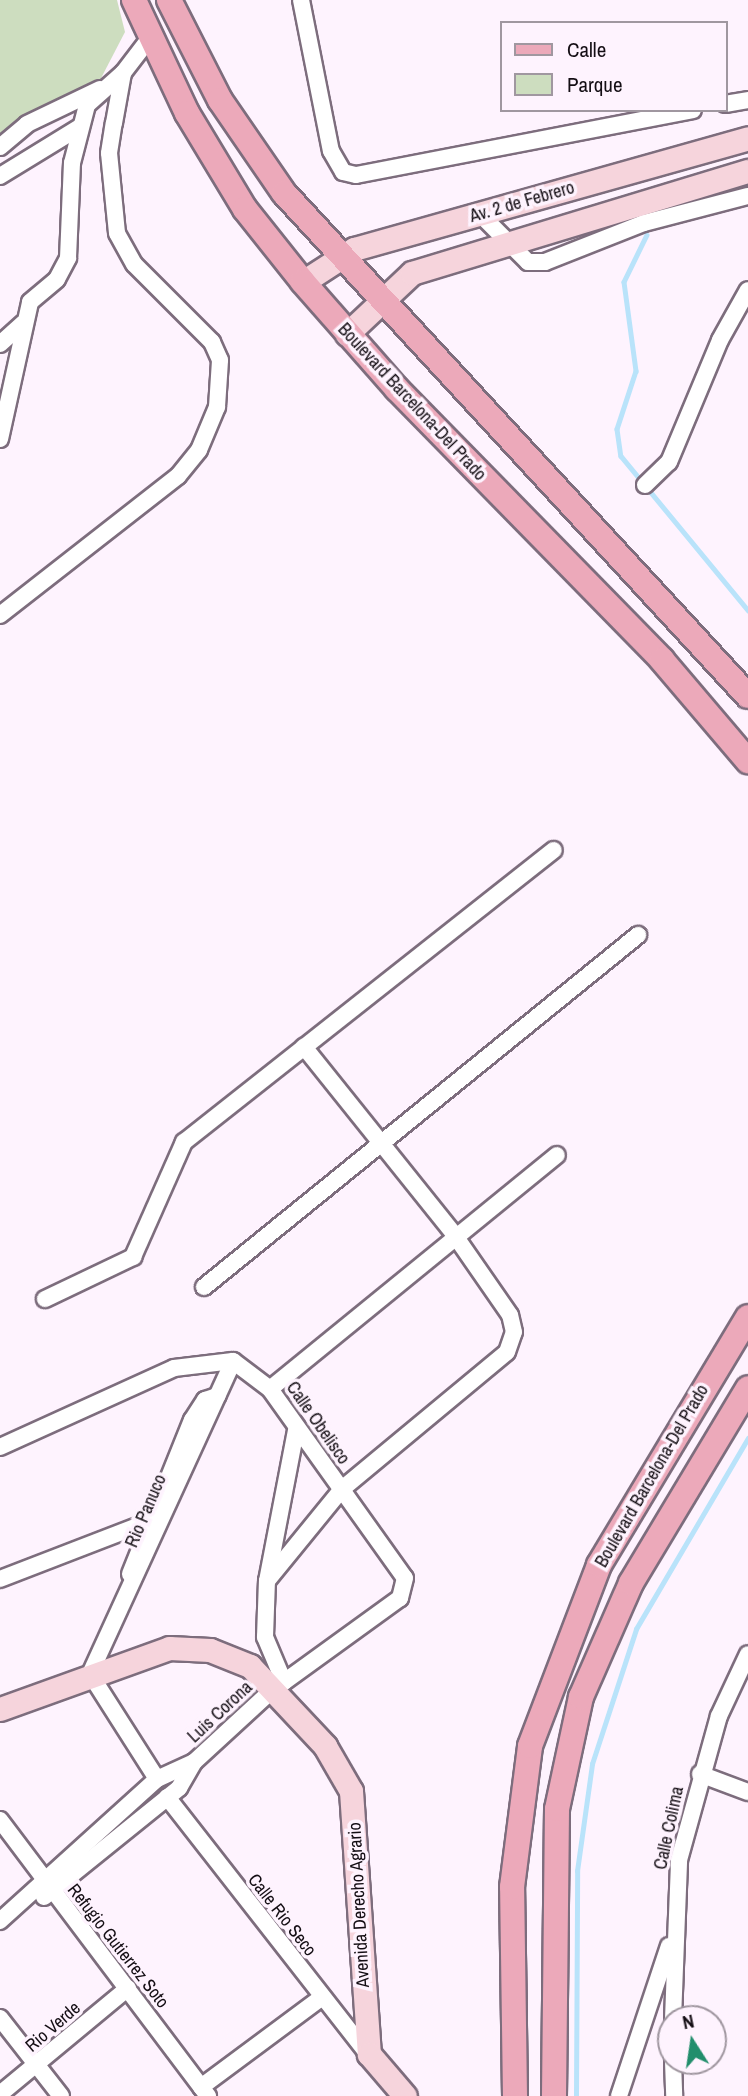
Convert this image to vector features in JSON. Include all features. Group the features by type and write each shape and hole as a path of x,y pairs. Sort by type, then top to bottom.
{"main road":[{"name":"Boulevard Barcelona-Del Prado","path":"134,0 149,39 245,209 303,282 347,334 577,569 748,761"},
{"path":"169,0 220,100 284,193 748,695"},
{"name":"Av. 2 de Febrero","path":"303,282 341,255 748,138"},
{"name":"Av. 2 de Febrero","path":"347,334 412,273 748,171"},
{"name":"Boulevard Barcelona-Del Prado","path":"515,2096 512,1887 530,1746 548,1689 598,1565 748,1317"},
{"name":"Boulevard Barcelona-Del Prado","path":"554,2096 557,1809 581,1697 631,1583 748,1388"},
{"name":"Avenida Derecho Agrario","path":"0,1709 90,1674 169,1648 210,1650 250,1666 277,1688 325,1746 351,1791 369,2054"},
{"path":"548,1689 581,1697"},
{"path":"369,2054 405,2096"}],"street":[{"path":"301,0 331,150 343,172 356,175 683,112"},
{"path":"0,147 27,124 101,88 123,73 149,39"},
{"path":"0,615 178,475 199,450 217,407 220,360 212,342 134,264 117,233 109,153 123,73"},
{"path":"0,439 30,302 57,279 68,258 80,127 101,88"},
{"path":"727,104 748,100"},
{"path":"0,176 80,127"},
{"path":"480,214 505,243 527,262 545,262 644,223 748,196"},
{"path":"645,485 670,462 720,340 748,290"},
{"path":"0,344 25,321"},
{"path":"45,1298 134,1257 184,1142 554,850"},
{"path":"204,1287 638,934"},
{"path":"267,1581 342,1489 507,1352 514,1332 510,1315 454,1234 304,1047"},
{"path":"270,1389 454,1234 557,1155"},
{"path":"0,1447 174,1368 233,1361"},
{"name":"Calle Obelisco","path":"233,1361 270,1389 296,1430 401,1571 404,1587"},
{"name":"Rio Panuco","path":"90,1674 124,1611 233,1361"},
{"path":"124,1611 148,1522 198,1409 217,1396"},
{"path":"277,1688 265,1637 267,1581 296,1430"},
{"path":"0,1579 148,1522"},
{"name":"Luis Corona","path":"0,1921 25,1902 42,1878 157,1779 194,1762 277,1688 401,1598 404,1587"},
{"name":"Calle Colima","path":"673,2005 679,1860 700,1774 748,1654"},
{"path":"90,1674 157,1779"},
{"path":"25,1902 52,1895 188,1779 194,1762"},
{"path":"700,1774 748,1792"},
{"name":"Calle Rio Seco","path":"167,1797 369,2054"},
{"name":"Refugio Gutierrez Soto","path":"0,1820 52,1895 128,1987 204,2091"},
{"path":"619,2096 675,1927"},
{"name":"Rio Verde","path":"0,2094 39,2065 128,1987"},
{"path":"204,2091 322,1997"},
{"path":"0,2018 61,2096"},
{"path":"673,2075 674,2096"}],"green space":[{"path":"0,0 117,0 125,32 98,84 0,147"}],"waterway":[{"path":"647,235 624,282 636,371 617,429 621,456 748,610"},
{"path":"576,2096 577,1871 592,1764 636,1629 748,1438"}]}
